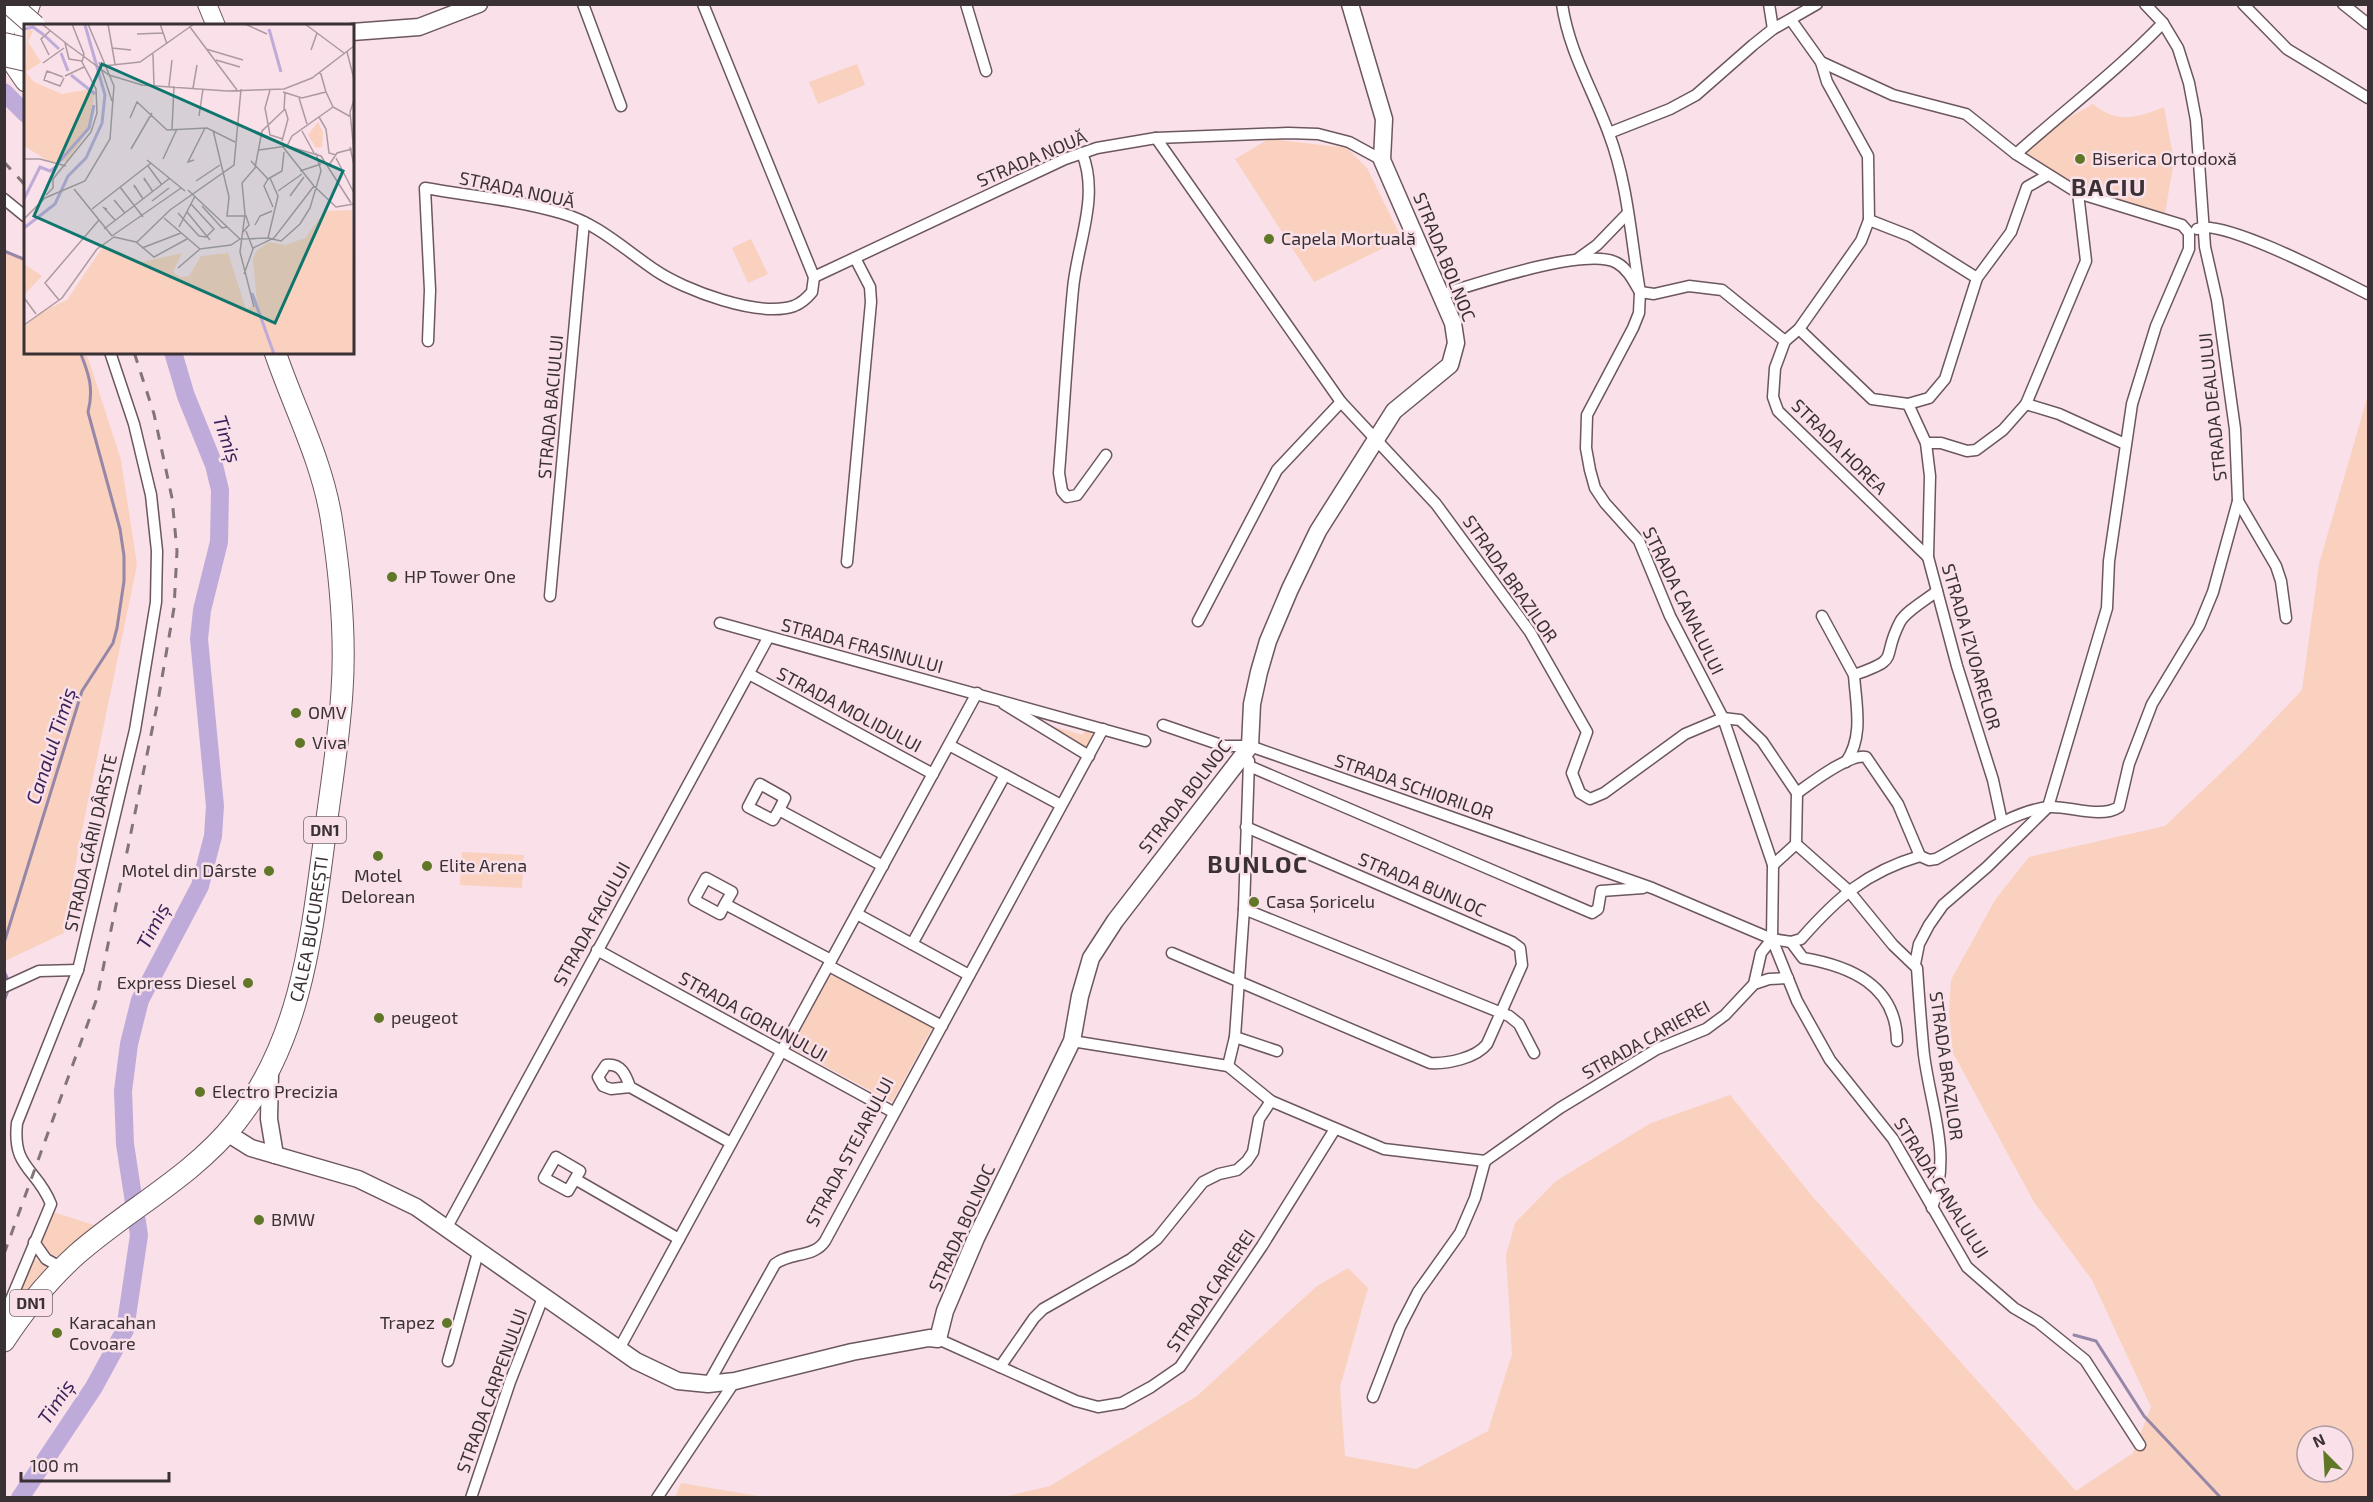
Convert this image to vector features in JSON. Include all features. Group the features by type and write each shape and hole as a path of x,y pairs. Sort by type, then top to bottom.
{"highway":[{"path":"4,49 24,78"},
{"name":"CALEA BUCUREȘTI","path":"4,1341 34,1299 62,1268 166,1187 227,1133 254,1095 271,1065 295,1009 307,962 337,745 343,659 335,550 325,489 308,432 272,354"}],"main road":[{"path":"207,4 215,24"},
{"path":"4,36 20,12"},
{"path":"20,12 24,44"},
{"path":"4,42 24,47"},
{"path":"4,57 24,62"}],"street":[{"path":"354,32 418,27 479,4"},
{"path":"582,4 621,106"},
{"path":"703,4 814,277"},
{"path":"966,4 986,71"},
{"name":"STRADA BOLNOC","path":"938,1339 945,1311 976,1238 1072,1041 1080,996 1091,958 1115,921 1250,746 1252,704 1268,641 1318,531 1375,440 1405,399 1450,365 1454,354 1454,333 1440,295 1382,160 1384,119 1350,4"},
{"name":"STRADA CANALULUI","path":"1562,4 1574,57 1609,133 1618,160 1640,292 1639,313 1633,328 1587,415 1586,448 1590,470 1595,488 1639,541 1670,616 1723,718 1773,865 1772,939 1818,1044 1893,1139 1967,1267 2014,1308 2038,1322 2085,1360 2140,1445"},
{"path":"1769,4 1773,29"},
{"path":"1609,133 1670,109 1696,95 1773,29 1817,4"},
{"name":"STRADA DEALULUI","path":"2048,807 2106,812 2119,807 2129,764 2152,704 2199,626 2213,592 2238,501 2235,429 2217,300 2203,226 2196,120 2189,83 2178,48 2163,23 2145,4"},
{"path":"2243,4 2287,49 2368,98"},
{"path":"2343,4 2368,24"},
{"path":"1440,295 1579,258 1604,258 1619,263 1630,275 1640,292 1654,294 1689,286 1722,290 1785,341 1799,329 1862,241 1869,220 1868,156 1827,82 1821,62 1791,20"},
{"path":"2016,154 2072,103 2132,56 2163,23"},
{"path":"1821,62 1893,95 1966,114 2016,154 2078,193 2182,225 2189,233 2189,249 2146,354 2132,404 2109,561 2107,608 2048,807 2002,822 1936,859 1929,860 1920,856 1887,867 1848,890 1801,939 1791,942 1803,958 1848,968 1873,986 1893,1014 1897,1041"},
{"name":"STRADA NOUĂ","path":"428,341 430,290 425,188 561,213 584,222 655,270 682,285 753,307 780,309 794,306 812,292 814,277 1082,153 1156,138 1318,134 1349,142 1382,160"},
{"name":"STRADA BRAZILOR","path":"1156,138 1341,402 1436,504 1530,632 1587,732 1572,773 1580,793 1590,799 1604,793 1684,734 1723,718"},
{"path":"1082,153 1088,167 1088,214 1075,267 1059,473 1062,491 1068,497 1077,495 1106,455"},
{"path":"1799,329 1872,399 1908,404 1929,398 1945,378 1977,278 2011,232 2027,187 2048,176"},
{"path":"1926,443 1941,443 1966,452 1976,450 2002,429 2026,404 2086,261 2078,193"},
{"path":"4,199 24,215"},
{"path":"1579,258 1598,245 1627,214"},
{"path":"1869,220 1910,236 1977,278"},
{"name":"STRADA BACIULUI","path":"550,596 584,222"},
{"path":"2189,233 2203,226 2231,230 2368,294"},
{"path":"847,562 871,302 870,287 855,258"},
{"name":"STRADA HOREA","path":"1785,341 1775,368 1773,397 1778,411 1928,558"},
{"name":"STRADA GĂRII DÂRSTE","path":"4,1316 51,1204 47,1193 19,1158 15,1143 17,1123 78,970 135,730 156,602 157,551 151,495 134,424 111,354"},
{"path":"1198,621 1277,470 1341,402"},
{"name":"STRADA IZVOARELOR","path":"1908,404 1926,443 1930,476 1928,558 1957,666 1993,780 2002,822"},
{"path":"2026,404 2059,414 2125,444"},
{"path":"2238,501 2276,566 2286,618"},
{"path":"1854,675 1881,666 1888,659 1901,621 1937,591"},
{"path":"1822,616 1854,675 1858,737 1855,750 1846,762"},
{"name":"STRADA FRASINULUI","path":"720,623 1145,741"},
{"name":"STRADA FAGULUI","path":"447,1227 768,638"},
{"name":"STRADA MOLIDULUI","path":"749,674 933,774"},
{"name":"STRADA MOLIDULUI","path":"619,1349 977,693"},
{"name":"STRADA FRASINULUI","path":"997,699 1089,756"},
{"path":"1723,718 1740,720 1762,741 1797,793 1796,844 1773,865"},
{"name":"STRADA SCHIORILOR","path":"1163,725 1224,746 1250,746 1652,888 1772,939 1791,942"},
{"name":"STRADA STEJARULUI","path":"708,1384 775,1264 821,1247 1103,729"},
{"path":"949,745 1061,805"},
{"path":"1228,1066 1235,1037 1244,909 1250,746"},
{"path":"1797,793 1860,755 1870,761 1898,804 1920,856"},
{"name":"STRADA SCHIORILOR","path":"1249,766 1592,913 1598,909 1601,891 1652,888"},
{"path":"912,944 1005,775"},
{"name":"STRADA BRAZILOR","path":"1932,1208 1937,1194 1942,1144 1924,1055 1915,964 1919,944 1943,905 1988,867 2048,807"},
{"path":"779,810 883,866"},
{"name":"STRADA BUNLOC","path":"1172,952 1430,1063 1441,1064 1480,1052 1501,1013 1522,965 1520,948 1512,942 1246,827"},
{"path":"1796,844 1848,890 1893,945 1915,964"},
{"path":"725,904 942,1026"},
{"path":"1244,909 1501,1013 1519,1024 1534,1053"},
{"path":"857,914 969,975"},
{"path":"1754,984 1761,952 1772,939"},
{"name":"STRADA GORUNULUI","path":"597,950 894,1113"},
{"path":"7,986 39,971 78,970"},
{"path":"1754,984 1769,979 1788,978"},
{"name":"STRADA CARIEREI","path":"1485,1161 1560,1108 1657,1049 1706,1029 1725,1015 1754,984"},
{"path":"1235,1037 1277,1051"},
{"path":"1072,1041 1228,1066 1271,1101 1384,1149 1485,1161 1475,1198 1460,1233 1418,1292 1400,1327 1373,1397"},
{"path":"271,1065 268,1110 275,1155"},
{"path":"630,1087 731,1143"},
{"path":"1000,1367 1034,1318 1043,1309 1131,1259 1157,1239 1203,1182 1219,1174 1237,1170 1247,1161 1253,1152 1258,1119 1271,1101"},
{"name":"STRADA CARIEREI","path":"938,1339 1076,1401 1098,1407 1130,1400 1163,1380 1185,1360 1293,1198 1335,1129"},
{"path":"227,1133 251,1148 376,1187 416,1207 619,1349 666,1377 693,1384 735,1382 852,1352 929,1338 938,1339"},
{"path":"575,1179 679,1239"},
{"path":"34,1242 46,1258 62,1268"},
{"path":"448,1361 478,1249"},
{"name":"STRADA CARPENULUI","path":"471,1497 510,1382 544,1295"},
{"path":"657,1497 735,1382"}],"shaded area":[{"path":"857,64 865,85 818,104 809,82"},
{"path":"2093,104 2119,117 2145,114 2164,107 2174,161 2165,213 2080,189 2025,152 2049,129"},
{"path":"1269,139 1347,148 1367,168 1402,239 1314,282 1235,159"},
{"path":"751,239 768,274 748,283 732,248"},
{"path":"4,253 24,259 24,354 86,354 88,358 121,460 137,565 79,845 64,933 5,961"},
{"path":"2368,395 2368,1497 999,1498 1050,1486 1197,1396 1317,1286 1348,1268 1368,1288 1340,1387 1345,1456 1416,1469 1488,1431 1512,1354 1506,1255 1515,1223 1556,1181 1651,1123 1730,1095 1812,1196 2076,1491 2133,1453 2151,1407 2092,1280 2034,1202 1953,1053 1949,1012 1951,980 1995,900 2029,857 2165,826 2244,751 2302,690 2319,564"},
{"path":"1030,714 1043,717 1042,723 1083,735 1085,729 1089,730 1093,737 1089,747 1084,749 1029,718"},
{"path":"462,852 524,855 522,888 460,885"},
{"path":"831,974 932,1028 892,1102 791,1048"},
{"path":"53,1212 97,1228 58,1257 43,1250 40,1244"},
{"path":"34,1258 50,1270 19,1299 21,1286"},
{"path":"681,1483 764,1497 675,1497"}],"waterway":[{"name":"Timiș","path":"4,92 24,112"},
{"name":"Canalul Timiș","path":"4,251 24,259"},
{"name":"Canalul Timiș","path":"4,943 82,691 113,643 124,581 124,556 120,529 88,412 91,396 90,382 81,354"},
{"name":"Timiș","path":"20,1498 94,1387 125,1330 139,1235 125,1144 123,1091 129,1044 140,1000 200,886 213,836 215,806 199,639 202,610 219,542 220,490 214,465 186,396 174,354"},
{"name":"Canalul Timiș","path":"4,971 9,982"},
{"name":"Canalul Timiș","path":"4,1001 9,988"},
{"path":"2074,1335 2096,1341 2144,1416 2221,1498"}],"railway":[{"path":"4,162 24,184"},
{"path":"4,1254 97,998 158,701 174,608 177,551 172,498 154,414 135,354"}],"place":[{"name":"Biserica Ortodoxă","path":"2080,159"},
{"name":"Capela Mortuală","path":"1269,239"},
{"name":"HP Tower One","path":"392,577"},
{"name":"OMV","path":"296,713"},
{"name":"Viva","path":"300,743"},
{"name":"Motel Delorean","path":"378,856"},
{"name":"Elite Arena","path":"427,866"},
{"name":"Motel din Dârste","path":"269,871"},
{"name":"Casa Șoricelu","path":"1254,902"},
{"name":"Express Diesel","path":"248,983"},
{"name":"peugeot","path":"379,1018"},
{"name":"Electro Precizia","path":"200,1092"},
{"name":"BMW","path":"259,1220"},
{"name":"Trapez","path":"447,1323"},
{"name":"Karacahan Covoare","path":"57,1333"}],"district":[{"name":"BACIU","path":"2109,188"},
{"name":"BUNLOC","path":"1258,865"}]}
